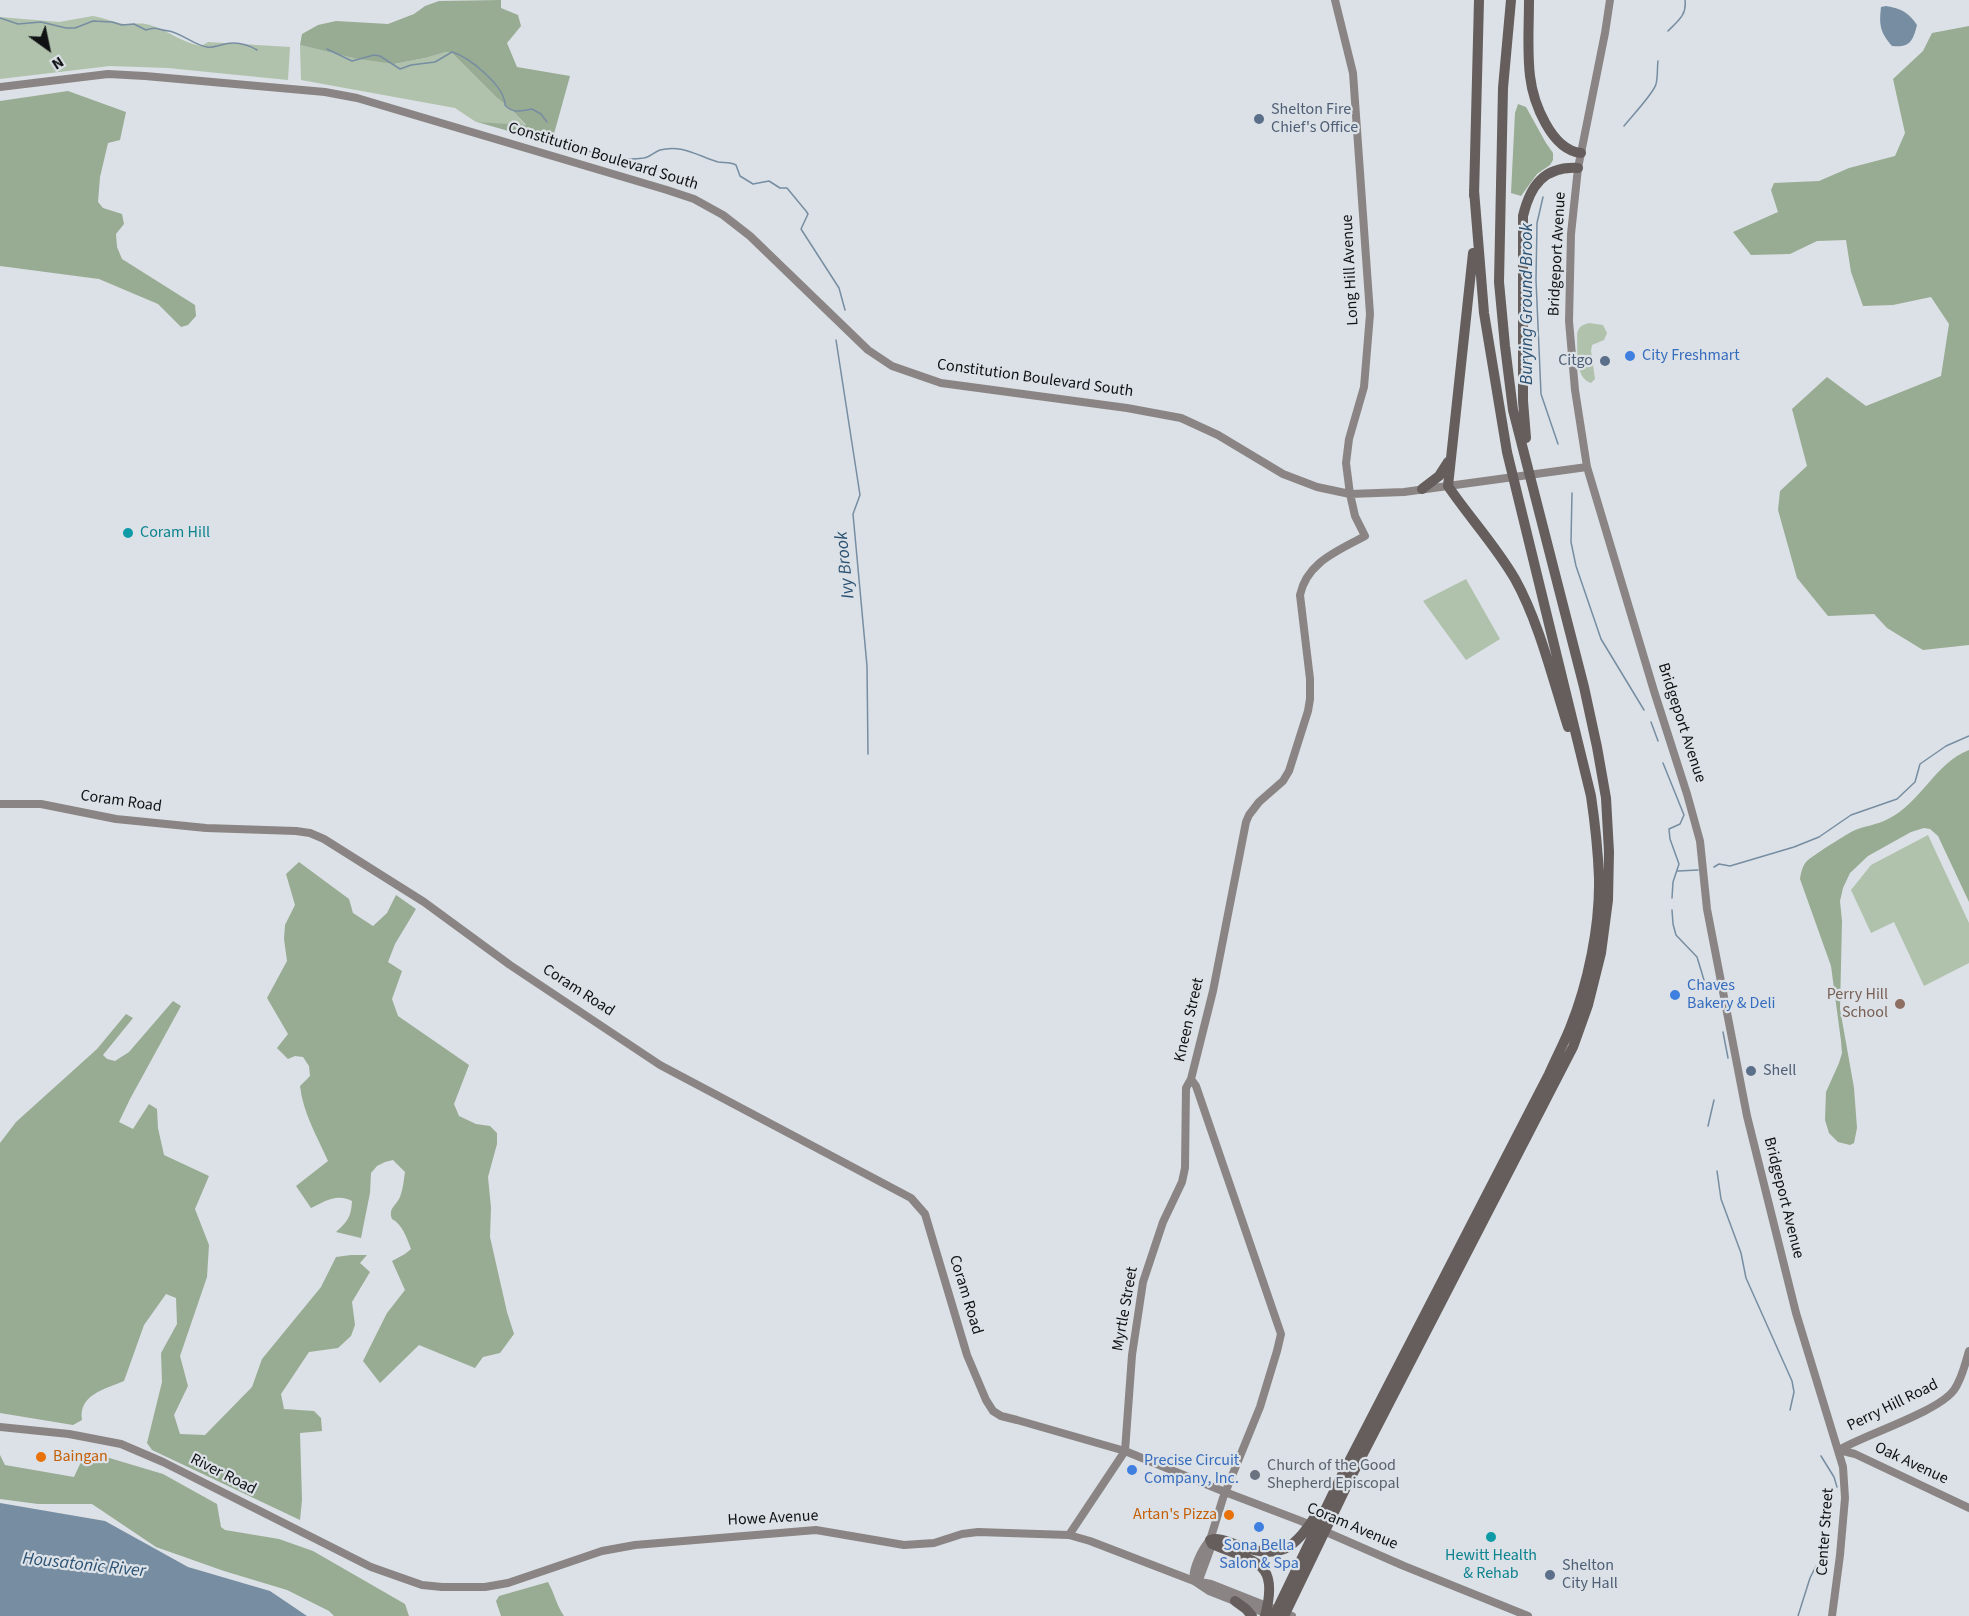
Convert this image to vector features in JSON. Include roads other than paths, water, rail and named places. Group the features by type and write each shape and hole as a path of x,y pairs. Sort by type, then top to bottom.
{"highway":[{"path":"1479,0 1471,278 1448,486 1502,558 1515,580 1538,635 1591,796"},
{"path":"1273,1616 1283,1608 1573,1047 1588,1005 1600,928 1608,900 1609,852 1605,798 1584,687 1513,410 1505,346 1499,282 1503,88 1511,0"},
{"path":"1529,0 1530,76 1539,110 1549,129 1565,148 1581,153"},
{"path":"1533,483 1523,401 1523,216 1530,191 1539,181 1549,173 1560,169 1578,168"},
{"path":"1474,190 1484,313 1508,452 1591,796 1597,841 1600,928"},
{"path":"1422,489 1439,476 1450,456"},
{"path":"1265,1616 1283,1608 1342,1474 1549,1074 1571,1027 1596,954"},
{"path":"1210,1540 1220,1539 1257,1552 1274,1552 1289,1548 1302,1537 1342,1474"},
{"path":"1210,1540 1212,1544 1253,1561 1263,1568 1283,1608"},
{"path":"1234,1601 1252,1616"}],"main road":[{"name":"Long Hill Avenue","path":"1335,0 1353,73 1370,314 1364,387 1349,439 1346,463 1355,516 1365,536"},
{"name":"Bridgeport Avenue","path":"1610,0 1578,168 1571,234 1569,321 1575,390 1587,467 1696,825 1707,909 1747,1116 1798,1322 1839,1450"},
{"name":"Constitution Boulevard South","path":"0,87 108,74 145,75 325,92 357,99 667,190 694,199 723,215 741,229 854,338 892,366 941,383 1127,408 1181,418 1218,435 1283,474 1317,487 1350,494 1422,489 1587,467"},
{"name":"Kneen Street","path":"1194,1581 1194,1573 1204,1547 1210,1540 1225,1492 1260,1407 1281,1334 1208,1119 1196,1086 1191,1079 1217,972 1246,822 1249,814 1259,802 1283,781 1289,771 1303,731 1310,699 1309,668 1300,595 1303,582 1320,562 1365,536"},
{"name":"Coram Road","path":"0,804 41,804 116,819 206,828 296,831 324,839 362,861 424,902 510,965 660,1065 911,1198 925,1214 967,1355 993,1411"},
{"name":"Myrtle Street","path":"1069,1535 1125,1451 1132,1355 1143,1282 1163,1222 1182,1182 1185,1168 1186,1088 1191,1079"},
{"name":"Perry Hill Road","path":"1839,1450 1927,1409 1947,1397 1960,1380 1969,1351"},
{"name":"Coram Avenue","path":"993,1411 1001,1416 1125,1451 1301,1521 1528,1616"},
{"name":"River Road","path":"0,1427 78,1435 121,1444 163,1462 371,1567 422,1585"},
{"name":"Oak Avenue","path":"1839,1450 1855,1454 1969,1508"},
{"name":"Center Street","path":"1832,1616 1845,1498 1843,1467 1839,1450"},
{"name":"Howe Avenue","path":"422,1585 458,1588 485,1587 508,1582 602,1551 636,1545 816,1530 904,1545 926,1544 978,1532 1069,1535 1194,1581 1211,1584 1283,1608"},
{"name":"Howe Avenue","path":"1194,1581 1209,1591 1273,1616"}],"water":[{"path":"1886,6 1904,12 1917,25 1910,42 1903,46 1892,46 1881,28 1881,7"},
{"name":"Housatonic River","path":"0,1503 105,1521 188,1567 270,1591 307,1616 0,1616"}],"waterway":[{"name":"Burying Ground Brook","path":"1668,31 1683,14 1685,0"},
{"name":"Ivy Brook","path":"0,18 18,24 41,22 66,28 75,28 93,21 122,25 134,24 146,30 155,28 174,32 207,47 235,43 257,50"},
{"name":"Ivy Brook","path":"327,49 352,61 374,55 380,56 400,69 435,62 452,52 485,73 499,89 508,108 517,111 532,109 541,114 547,122"},
{"name":"Burying Ground Brook","path":"1624,126 1654,88 1658,61"},
{"name":"Ivy Brook","path":"574,142 589,151 607,157 626,159 644,158 660,150 676,148 718,162 736,165 740,176 753,184 769,181 780,188 787,188 808,214 801,229 839,288 845,310"},
{"name":"Burying Ground Brook","path":"1543,197 1537,223 1536,280 1541,394 1558,444"},
{"name":"Ivy Brook","path":"836,340 860,495 853,514 867,666 868,754"},
{"name":"Burying Ground Brook","path":"1572,493 1571,542 1576,566 1601,639 1644,710"},
{"path":"1651,722 1658,741"},
{"path":"1714,867 1719,864 1730,866 1794,847 1819,837 1851,815 1897,799 1915,782 1920,764 1946,746 1969,736"},
{"path":"1663,763 1684,815 1680,824 1669,829 1679,864 1673,882 1672,898"},
{"path":"1678,871 1698,870"},
{"path":"1672,910 1676,935 1697,957 1704,980"},
{"path":"1723,1032 1728,1058"},
{"path":"1708,1126 1714,1100"},
{"path":"1717,1171 1721,1199 1741,1253 1746,1278 1792,1381 1794,1392 1790,1410"},
{"path":"1821,1456 1834,1477 1837,1487"},
{"path":"1798,1616 1816,1566"}],"place":[{"name":"Shelton Fire Chief's Office","path":"1259,119"},
{"name":"City Freshmart","path":"1630,356"},
{"name":"Citgo","path":"1605,361"},
{"name":"Coram Hill","path":"128,533"},
{"name":"Chaves Bakery & Deli","path":"1675,995"},
{"name":"Perry Hill School","path":"1900,1004"},
{"name":"Shell","path":"1751,1071"},
{"name":"Baingan","path":"41,1457"},
{"name":"Precise Circuit Company, Inc.","path":"1132,1470"},
{"name":"Church of the Good Shepherd Episcopal","path":"1255,1475"},
{"name":"Artan's Pizza","path":"1229,1515"},
{"name":"Sona Bella Salon & Spa","path":"1259,1527"},
{"name":"Hewitt Health & Rehab","path":"1491,1537"},
{"name":"Shelton City Hall","path":"1550,1575"}]}
